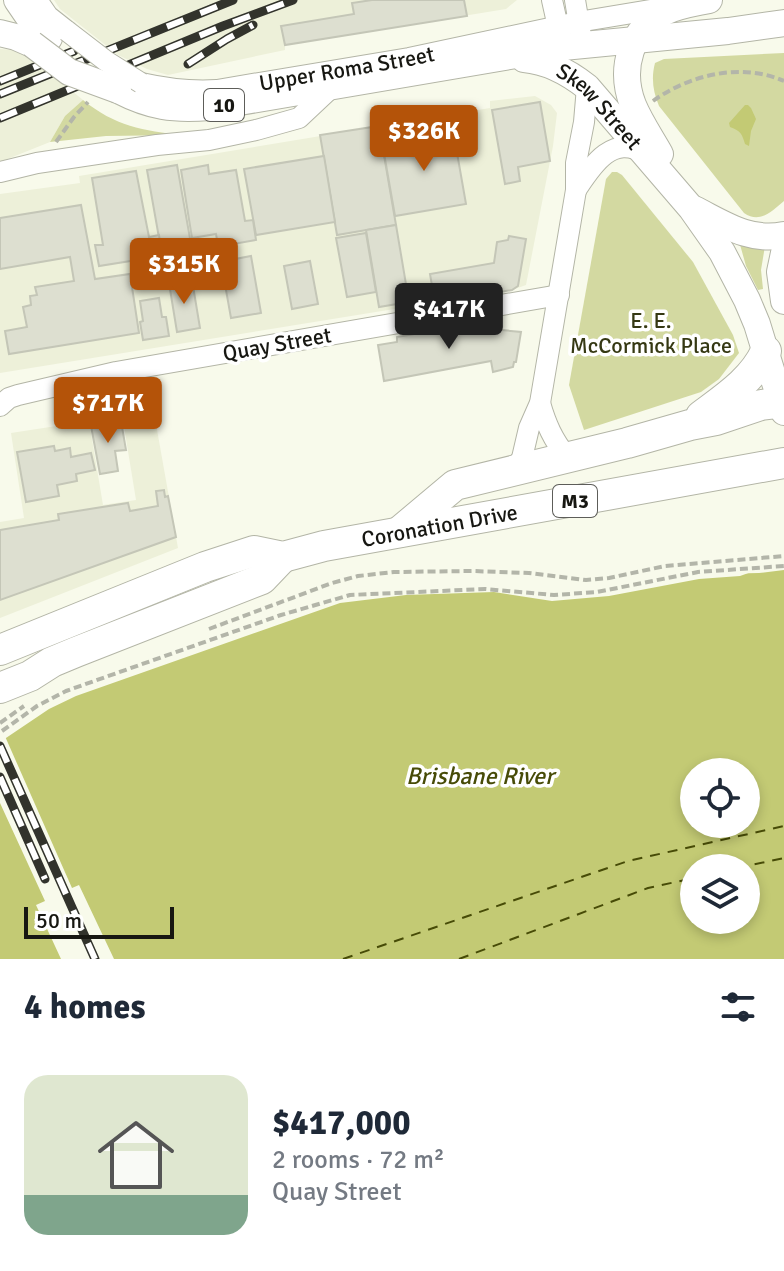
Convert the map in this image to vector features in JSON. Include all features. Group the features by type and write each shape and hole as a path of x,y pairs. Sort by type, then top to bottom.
{"highway":[{"path":"690,425 738,387 766,351"},
{"path":"397,533 455,485 753,408 783,405"},
{"name":"Coronation Drive","path":"0,650 254,551 283,557 324,546 784,463"},
{"name":"Coronation Drive","path":"0,688 30,676 52,662 262,579 283,557"},
{"name":"M3","path":"0,673 23,665 52,662"}],"main road":[{"name":"Upper Roma Street","path":"17,0 30,19 47,26"},
{"name":"Upper Roma Street","path":"635,40 657,16 697,2"},
{"name":"Upper Roma Street","path":"130,86 147,104 178,109 229,105 486,60 570,35 635,40 784,23"},
{"path":"0,33 16,37 47,26 69,72 130,86"},
{"name":"Skew Street","path":"635,40 627,65 632,101 689,206"},
{"name":"Skew Street","path":"486,60 518,58 553,65 579,81 645,154 689,206 731,267 747,300 783,405"},
{"path":"689,206 752,236 784,235"},
{"path":"784,253 780,272 784,301"}],"street":[{"path":"29,0 47,26"},
{"path":"515,469 522,458 531,420 540,403 576,190 576,163 584,122 570,35 552,0"},
{"path":"570,35 575,0"},
{"name":"Upper Roma Street","path":"47,26 106,61 130,86 217,90 570,35 697,2"},
{"name":"Upper Roma Street","path":"0,172 37,163 209,140 266,127 299,118 332,87"},
{"path":"576,190 604,154 631,148 645,154"},
{"name":"Quay Street","path":"0,406 18,395 116,372 559,295"},
{"path":"540,403 547,428 567,457"}],"path":[{"path":"651,103 697,78 720,74 752,73 784,81"},
{"path":"58,139 90,100"},
{"path":"199,632 358,576 394,572 472,571 529,573 586,580 665,566 784,556"},
{"path":"2,731 37,706 66,691 338,597 485,589 554,595 597,592 698,572 784,566"},
{"path":"0,723 35,698"}],"shaded area":[{"path":"54,0 517,0 506,9 285,45 285,50 168,75 118,55 60,9"},
{"path":"0,49 15,50 29,56 83,100 65,116 50,142 0,162"},
{"path":"535,96 551,105 557,113 526,285 512,290 0,373 0,194 80,183 79,176 490,108 490,101"},
{"path":"148,379 178,548 0,618 0,522 24,518 11,433 89,421 103,505 136,500 117,384"}],"green space":[{"path":"784,53 784,201 766,215 755,217 744,213 659,106 653,85 655,63 664,59"},
{"path":"83,100 106,116 130,126 183,135 106,136 50,142 65,116"},
{"name":"E. E. McCormick Place","path":"612,172 622,175 693,262 733,335 739,353 719,379 701,392 584,430 569,385 606,179"},
{"path":"739,241 765,246 761,270 763,289 758,290 746,266"}],"water":[{"path":"745,105 751,108 756,119 749,146 729,123"},
{"name":"Brisbane River","path":"784,558 784,959 0,959 0,742 49,709 76,696 340,603 406,595 494,592 552,601 609,596 699,579 740,576"}],"pier":[{"path":"784,554 784,570 715,574 740,572"},
{"path":"4,734 72,888 79,885 114,959 61,959 36,905 45,901 0,803 0,737"}],"building":[{"path":"372,0 464,0 467,16 285,45 281,26 354,14 352,3"},
{"path":"540,102 550,161 518,167 520,181 505,184 492,110"},
{"path":"379,126 396,225 337,235 320,135"},
{"path":"453,130 466,204 395,216 382,142"},
{"path":"324,156 335,222 256,235 244,169"},
{"path":"177,165 191,244 161,249 147,170"},
{"path":"208,165 209,174 236,170 245,221 253,220 256,240 233,244 235,259 251,256 261,313 231,318 216,234 192,238 181,170"},
{"path":"136,171 149,237 159,235 162,256 99,266 95,245 103,245 92,178"},
{"path":"81,205 95,279 130,274 139,333 9,354 5,331 27,327 23,307 31,305 30,296 37,295 35,287 74,281 70,257 0,269 0,218"},
{"path":"396,225 409,302 379,307 366,230"},
{"path":"366,233 376,292 347,297 336,238"},
{"path":"509,236 526,239 518,286 512,290 435,303 430,274 494,263 497,242 508,240"},
{"path":"310,261 318,304 292,309 284,266"},
{"path":"192,280 200,328 177,332 169,283"},
{"path":"159,298 169,336 143,340 140,301"},
{"path":"483,322 487,329 500,326 502,330 521,332 513,367 493,372 491,361 384,381 378,345 397,342 397,337"},
{"path":"147,385 153,420 127,425 121,390"},
{"path":"121,421 126,450 115,451 118,471 100,474 91,426"},
{"path":"54,446 55,451 70,448 71,457 91,453 95,470 76,474 77,481 57,485 59,496 26,502 17,452"},
{"path":"164,490 176,537 0,600 0,530 59,520 58,514 128,503 130,511 158,506 156,491"}],"ferry route":[{"path":"343,959 628,861 784,826"},
{"path":"760,863 784,858"},
{"path":"459,959 648,888 680,881"}],"railway":[{"path":"0,94 233,0"},
{"path":"0,118 293,0"},
{"path":"188,64 253,25"},
{"path":"0,81 74,51"},
{"path":"0,746 95,959"},
{"path":"0,777 45,879"}]}
